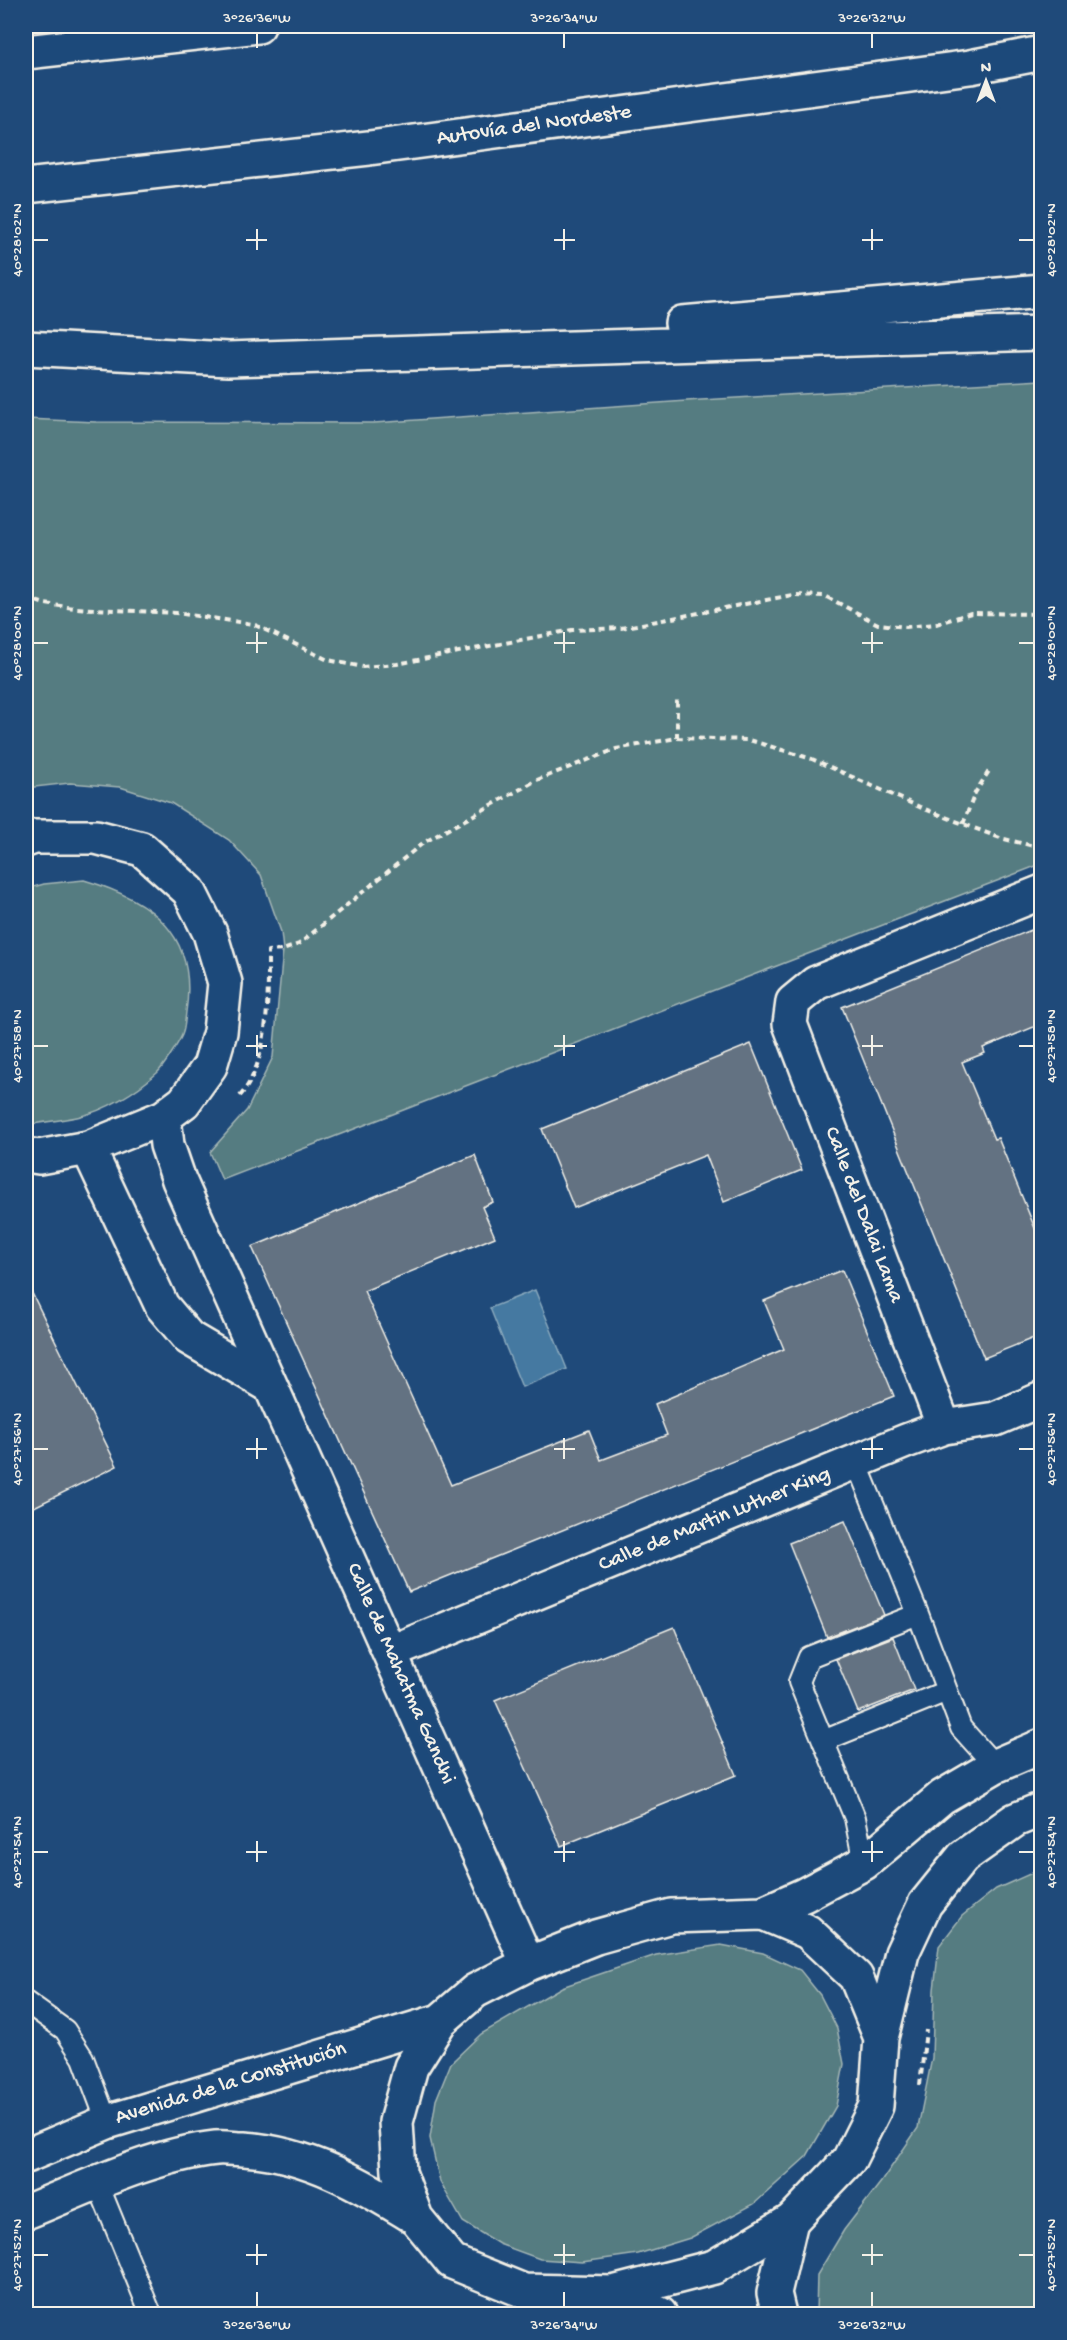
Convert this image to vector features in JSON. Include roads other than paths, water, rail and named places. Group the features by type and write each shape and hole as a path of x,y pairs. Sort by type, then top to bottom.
{"main road":[{"path":"26,52 258,26"},
{"name":"Autovía del Nordeste","path":"26,186 369,148 970,67 1041,53"},
{"path":"970,67 1041,61"},
{"path":"366,353 1041,291"},
{"path":"26,348 228,359 1041,333"},
{"path":"26,840 34,837 96,837 142,849 189,891 210,933 225,983 220,1032 210,1066 184,1102 164,1117 88,1148 39,1157 26,1155"},
{"name":"Calle del Dalai Lama","path":"944,1427 790,1024 793,1002 816,983 1041,892"},
{"name":"Calle de Mahatma Gandhi","path":"164,1117 167,1145 179,1180 528,1964"},
{"path":"88,1148 162,1306 189,1338 269,1385"},
{"name":"Calle de Martin Luther King","path":"391,1652 944,1427 995,1419 1041,1399"},
{"path":"416,2218 399,2172 396,2122 411,2067 440,2021 475,1991 528,1964 596,1936 671,1916 763,1913 804,1895 864,1863 942,1797 995,1766 1041,1746"},
{"path":"26,2212 97,2182 154,2162 218,2148 270,2151 320,2166 368,2188 416,2218 452,2262 524,2291 613,2293 714,2267 791,2221 849,2160 876,2106 881,2038 902,1953 925,1904 963,1857 1015,1821 1041,1809"},
{"path":"763,1913 808,1932 856,1977 881,2038"},
{"name":"Avenida de la Constitución","path":"26,2156 107,2122 440,2021"},
{"path":"779,2314 774,2293 791,2221"},
{"path":"613,2293 660,2314"}],"lane":[{"path":"856,1462 918,1614 961,1728 995,1766"},
{"path":"864,1863 855,1818 799,1682 809,1657 918,1614"},
{"path":"823,1741 947,1691"},
{"path":"26,2001 65,2030 83,2058 107,2122"},
{"path":"97,2182 151,2314"}],"water":[{"path":"535,1290 567,1369 522,1387 490,1308"}]}
